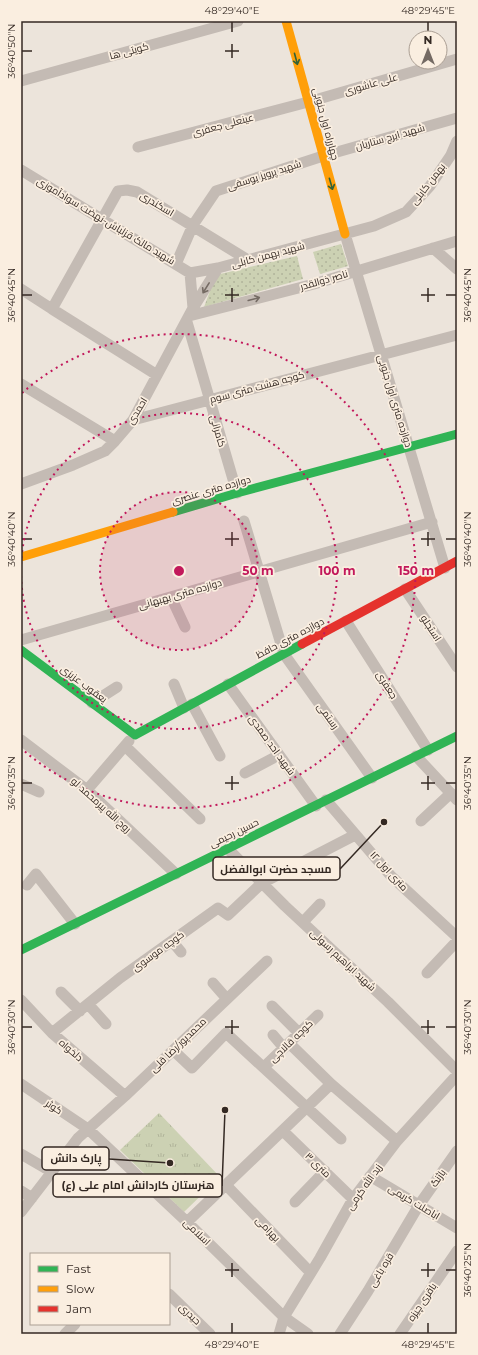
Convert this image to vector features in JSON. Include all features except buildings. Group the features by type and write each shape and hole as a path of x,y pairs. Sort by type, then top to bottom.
{"street":[{"name":"کویتی ها","path":"21,81 238,21"},
{"name":"چهارراه اول جنوبی","path":"286,21 345,234"},
{"name":"علی عاشوری","path":"308,102 457,59"},
{"name":"عینعلی جعفری","path":"138,147 308,102"},
{"name":"شهید ایرج ستاریان","path":"323,156 457,118"},
{"name":"بهمن کابلی","path":"345,234 374,226 406,212 430,186 451,155 457,141"},
{"name":"شهید پرویز یوسفی","path":"176,264 193,225 216,191 323,156"},
{"name":"شهید مالک قزلباش-نهضت سوادآموزی","path":"21,170 190,273"},
{"name":"اسکندری","path":"52,309 118,191 127,190 137,192 248,260"},
{"name":"شهید بهمن کابلی","path":"190,273 218,268 345,234"},
{"name":"دوازده متری اول جنوبی","path":"345,234 445,568"},
{"name":"ناصر ذوالقدر","path":"190,315 314,284 457,241"},
{"path":"433,248 457,268"},
{"name":"احمدی","path":"21,484 105,451 115,441 133,420 190,315 218,268"},
{"name":"کامرانی","path":"190,273 190,315 209,400 237,493"},
{"path":"21,289 157,375"},
{"name":"کوچه هشت متری سوم","path":"133,420 457,335"},
{"path":"21,384 115,441"},
{"name":"دوازده متری عنصری","path":"21,557 237,493 457,434"},
{"path":"244,521 284,654"},
{"name":"دوازده متری بهبهانی","path":"21,640 432,522"},
{"name":"دوازده متری حافظ","path":"135,735 457,561"},
{"name":"استجلو","path":"405,589 457,667"},
{"path":"171,597 185,627"},
{"name":"جعفری","path":"346,620 428,750"},
{"name":"یعقوب عزیزی","path":"21,650 135,735"},
{"name":"رستمی","path":"284,654 372,778"},
{"path":"174,684 220,756"},
{"name":"شهید احد صمدی","path":"228,684 316,806"},
{"path":"92,703 117,687"},
{"path":"87,790 135,735"},
{"name":"حسین رحیمی","path":"21,950 457,736"},
{"name":"روح الله پیرمحمد لو","path":"21,740 87,790 176,874"},
{"path":"125,746 200,819"},
{"path":"245,773 279,755"},
{"path":"416,756 454,797 421,821"},
{"path":"21,784 39,792"},
{"name":"۱۲ متری اول","path":"326,800 391,876 457,937"},
{"path":"262,883 356,835"},
{"name":"شهید ابراهیم رسولی","path":"228,848 262,883 388,1002 457,1071"},
{"path":"27,885 36,874 75,924"},
{"name":"کوچه موسوی","path":"52,1033 120,978 218,908 228,915 262,883"},
{"path":"303,922 320,904"},
{"path":"172,941 181,952"},
{"path":"427,974 457,941"},
{"name":"محمدپور/رضا قلی","path":"21,1212 78,1138 125,1096 267,961"},
{"path":"213,983 227,999"},
{"path":"61,992 106,1024"},
{"name":"دلخواه","path":"21,1000 52,1033 125,1096"},
{"path":"272,1006 299,1033"},
{"name":"کوچه قالاچی","path":"264,1067 318,1015"},
{"path":"173,1050 192,1068 226,1033 341,1139"},
{"path":"273,1036 287,1045 397,1141"},
{"name":"زید الله کرمی","path":"280,1334 284,1316 311,1273 353,1199 397,1141 457,1075"},
{"path":"187,1222 331,1084"},
{"name":"کوثر","path":"23,1091 88,1129"},
{"name":"اسلامی","path":"88,1129 284,1316 308,1334"},
{"name":"۳ متری","path":"283,1130 353,1199"},
{"name":"باژنگ","path":"419,1205 457,1151"},
{"path":"21,1154 52,1172"},
{"path":"295,1202 325,1171"},
{"name":"اباصلت کریمی","path":"370,1176 457,1228"},
{"name":"بهرامی","path":"226,1185 311,1273"},
{"path":"21,1191 32,1198"},
{"name":"قره باغی","path":"340,1334 368,1291 419,1205"},
{"name":"باقری چیزه","path":"400,1334 457,1251"},
{"name":"حیدری","path":"170,1295 210,1334"},
{"path":"65,1334 74,1325"}],"green space":[{"path":"341,244 348,266 320,274 313,252"},
{"path":"297,256 303,279 204,307 216,275"},
{"path":"159,1113 220,1177 184,1212 120,1150"}],"traffic: fast":[{"path":"173,512 237,493 457,434"},
{"path":"21,650 135,735 302,644"},
{"path":"21,950 457,736"}],"traffic: slow":[{"path":"286,21 345,234"},
{"path":"21,557 173,512"}],"traffic: jam":[{"path":"302,644 457,561"}],"place":[{"name":"مسجد حضرت ابوالفضل","path":"384,822"},
{"name":"هنرستان کاردانش امام علی (ع)","path":"225,1110"},
{"name":"پارک دانش","path":"170,1163"}]}
